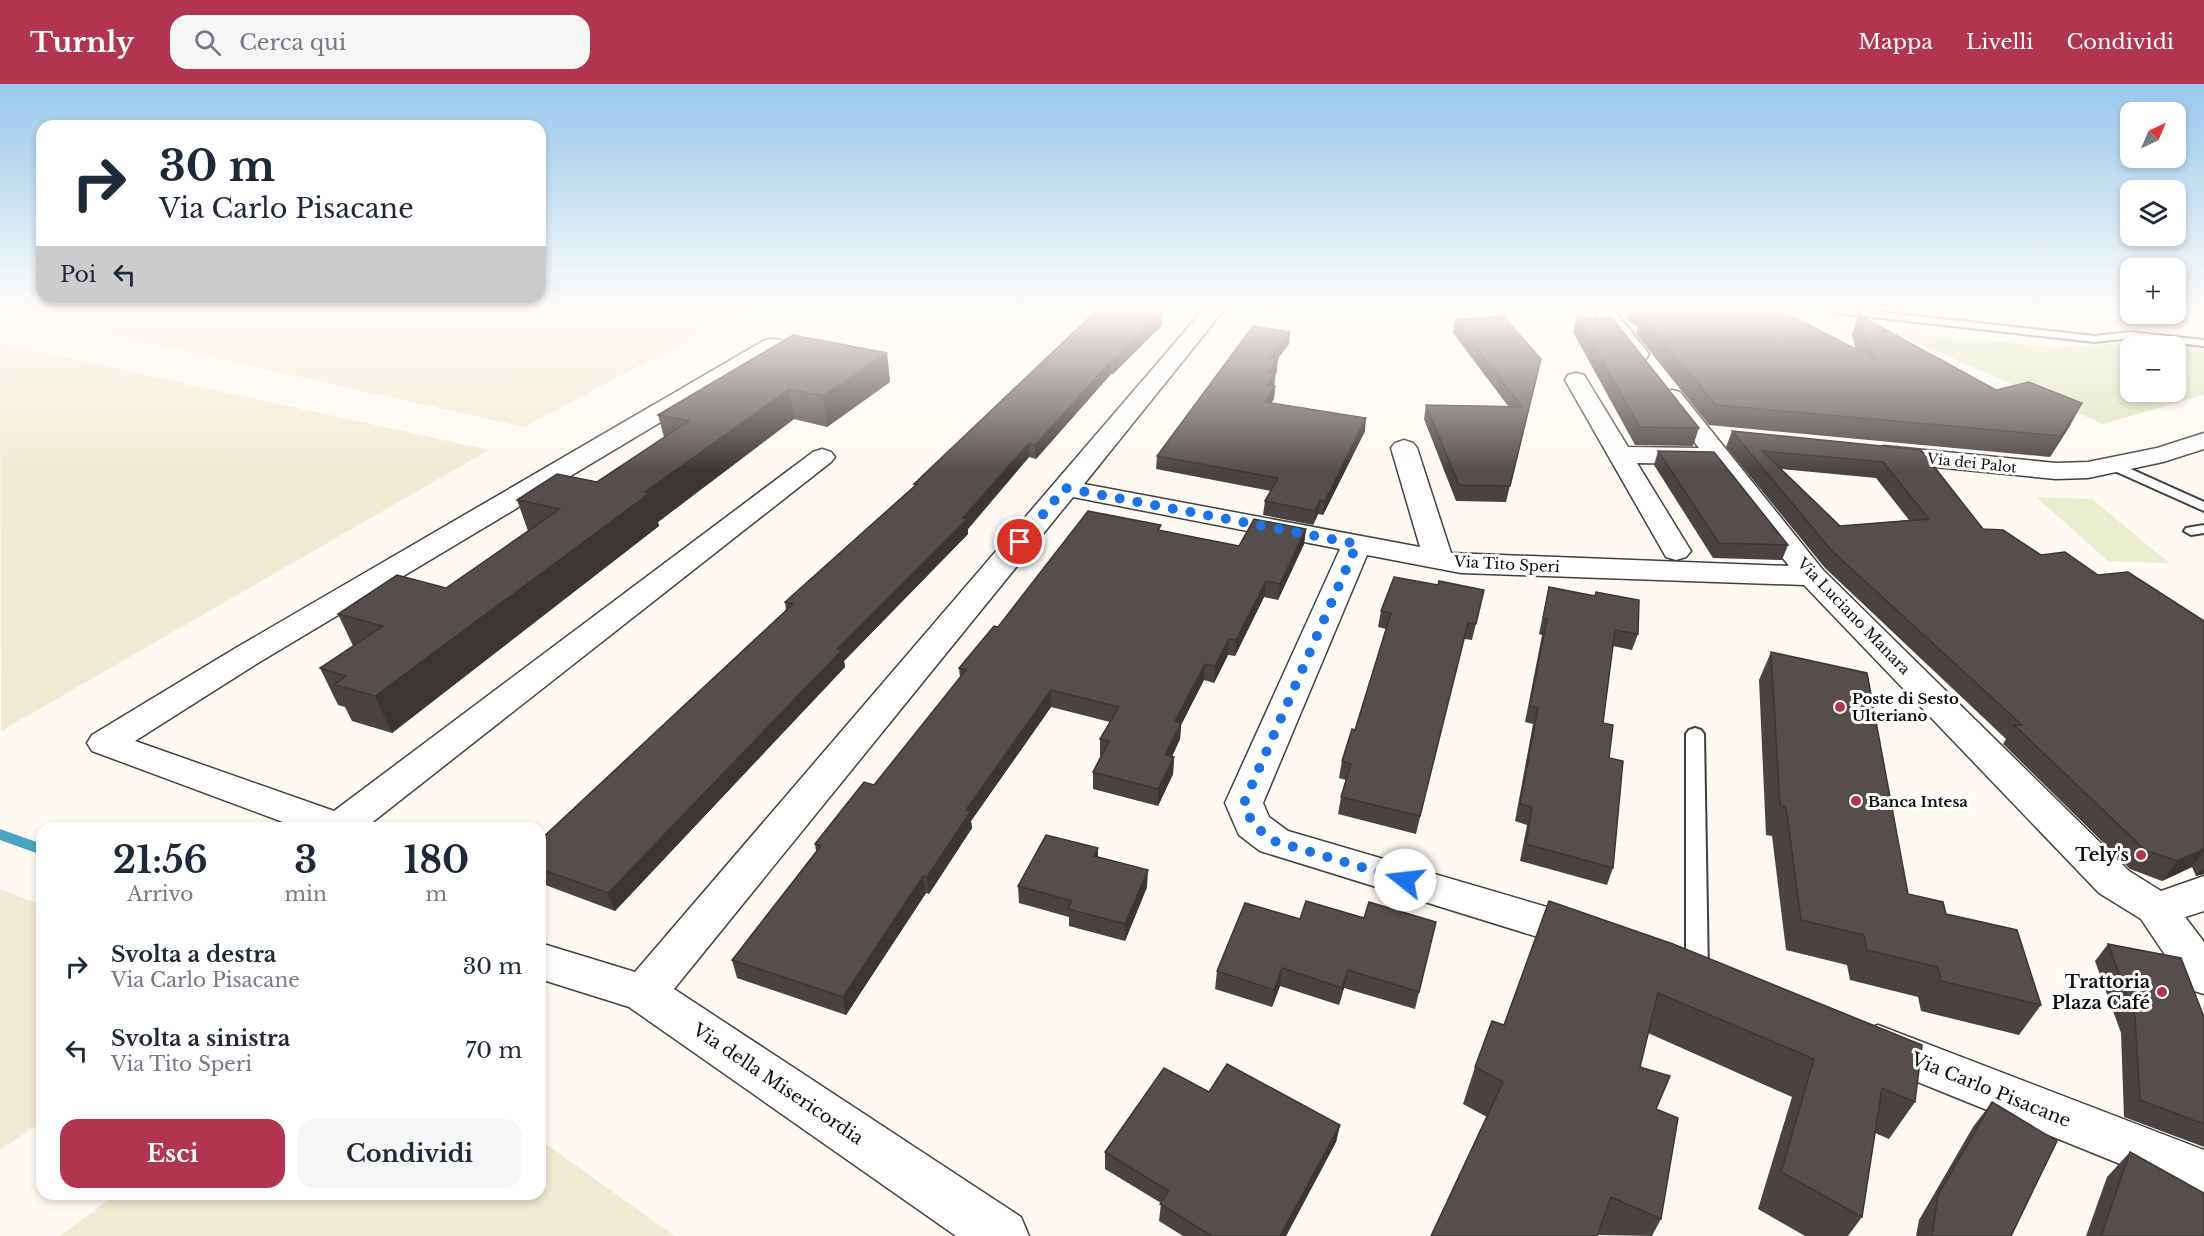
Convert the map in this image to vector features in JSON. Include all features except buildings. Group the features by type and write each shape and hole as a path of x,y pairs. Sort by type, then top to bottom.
{"street":[{"path":"323,822 105,742 256,650 742,364"},
{"path":"644,993 1169,364"},
{"name":"Via Luciano Manara","path":"1649,364 1717,442 1812,576 2114,882 2156,908 2204,976"},
{"path":"1576,380 1676,551"},
{"name":"Via dei Palot","path":"1862,451 2056,471 2088,470 2113,465 2163,454 2204,441"},
{"path":"1619,454 1717,442"},
{"path":"1404,448 1438,559"},
{"path":"347,822 822,457"},
{"name":"Via Tito Speri","path":"1065,488 1461,564 1812,576"},
{"path":"1357,544 1244,803 1253,825 1274,841 1547,922 1622,948"},
{"path":"2156,908 2188,900 2204,892"},
{"name":"Via della Misericordia","path":"546,963 644,993 1002,1236"},
{"name":"Via Carlo Pisacane","path":"1839,1030 2204,1174"}],"lane":[{"path":"2113,465 2204,507"},
{"path":"1695,734 1697,974"}],"shaded area":[{"path":"0,364 95,364 489,450 1,731"},
{"path":"241,364 643,364 524,427"},
{"path":"0,889 36,903 36,1126 0,1150"},
{"path":"546,1144 675,1236 60,1236 109,1200 546,1200"}],"green space":[{"path":"1965,364 2120,364 2120,402 2180,402 2103,424"},
{"path":"2186,364 2204,364 2204,395 2186,400"},
{"path":"2036,497 2092,499 2169,563 2108,561"}],"waterway":[{"path":"0,834 36,848"}],"place":[{"name":"Poste di Sesto Ulteriano","path":"1840,707"},
{"name":"Banca Intesa","path":"1856,801"},
{"name":"Tely's","path":"2141,855"},
{"name":"Trattoria Plaza Café","path":"2162,992"}],"route":[{"path":"1020,542 1065,488 1357,544 1244,803 1253,825 1274,841 1405,880"}]}
